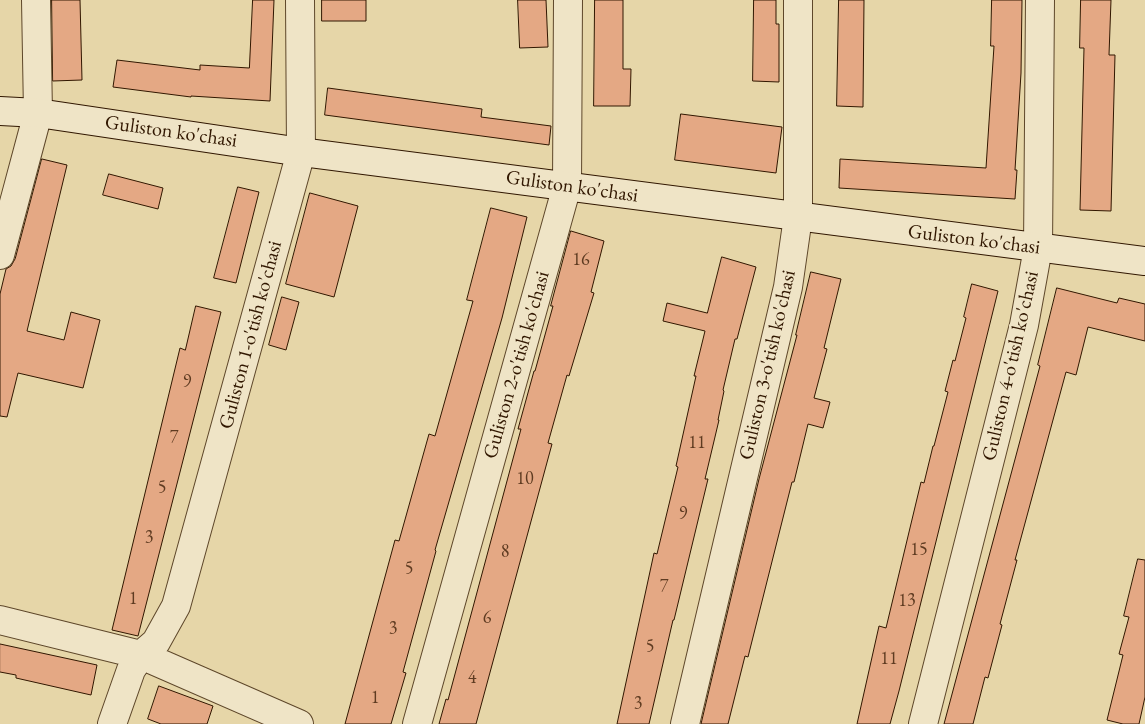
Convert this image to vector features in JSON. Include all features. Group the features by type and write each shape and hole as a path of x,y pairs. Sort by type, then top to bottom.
{"street":[{"path":"0,254 38,113 36,0"},
{"name":"Guliston 1-o'tish ko'chasi","path":"112,724 131,670 142,655 156,642 176,606 302,152 300,0"},
{"name":"Guliston 2-o'tish ko'chasi","path":"417,724 567,186 568,0"},
{"name":"Guliston 3-o'tish ko'chasi","path":"685,724 788,287 798,217 798,0"},
{"name":"Guliston 4-o'tish ko'chasi","path":"923,724 1024,325 1038,248 1040,0"},
{"name":"Guliston ko'chasi","path":"0,111 38,113 302,152 1145,261"},
{"path":"0,620 142,655 299,724"}],"building":[{"path":"52,0 80,0 82,80 53,81"},
{"path":"253,0 274,0 270,101 191,97 113,87 117,60 200,70 200,65 249,68"},
{"path":"322,0 366,0 366,21 322,21"},
{"path":"518,0 546,0 548,47 520,48"},
{"path":"595,0 623,0 623,69 631,69 630,106 594,106"},
{"path":"754,0 776,0 776,24 779,24 779,82 753,81"},
{"path":"839,0 864,0 863,107 837,106"},
{"path":"992,0 1022,0 1021,73 1015,199 839,188 840,159 986,168 994,46 991,46"},
{"path":"1081,0 1111,0 1109,55 1115,55 1111,211 1080,210 1084,48 1080,48"},
{"path":"328,88 482,109 481,117 551,126 549,145 325,115"},
{"path":"681,114 782,127 776,173 675,160"},
{"path":"42,159 67,165 27,331 64,340 71,312 100,320 83,388 18,373 7,417 0,416 0,294 6,269 11,266 15,259"},
{"path":"109,174 163,188 158,209 103,195"},
{"path":"238,187 259,192 236,283 214,278"},
{"path":"310,193 358,206 334,297 286,284"},
{"path":"491,208 527,217 502,318 435,550 403,672 406,673 391,724 345,724 395,540 399,541 429,434 435,436 473,301 467,300"},
{"path":"571,231 604,241 591,292 594,293 569,376 567,375 548,443 552,444 476,724 439,724 446,699 448,700 521,429 518,429 553,306 551,306"},
{"path":"722,257 756,267 737,339 735,339 723,390 719,420 705,479 708,479 649,724 617,724 654,553 657,554 678,467 676,466 705,331 663,321 667,303 707,313"},
{"path":"811,272 841,279 824,348 827,349 814,398 830,402 823,428 808,424 748,657 745,656 728,724 701,724 759,479 797,335"},
{"path":"972,284 998,291 899,691 890,724 857,724 879,626 886,628 921,482 924,483 934,446 948,392 945,391 966,318 964,317"},
{"path":"1057,288 1117,303 1119,298 1145,304 1145,341 1088,327 1076,375 1066,372 1015,560 1017,560 988,678 985,677 973,724 944,724 1040,366 1038,365"},
{"path":"282,297 299,302 286,350 269,345"},
{"path":"196,306 221,312 138,636 112,630 180,348 185,350"},
{"path":"1138,559 1145,560 1145,697 1139,724 1123,724 1107,720 1123,655 1119,654 1129,617 1124,616"},
{"path":"0,644 97,665 91,695 16,678 16,675 0,672"},
{"path":"159,686 213,706 207,724 161,724 148,719"}]}
